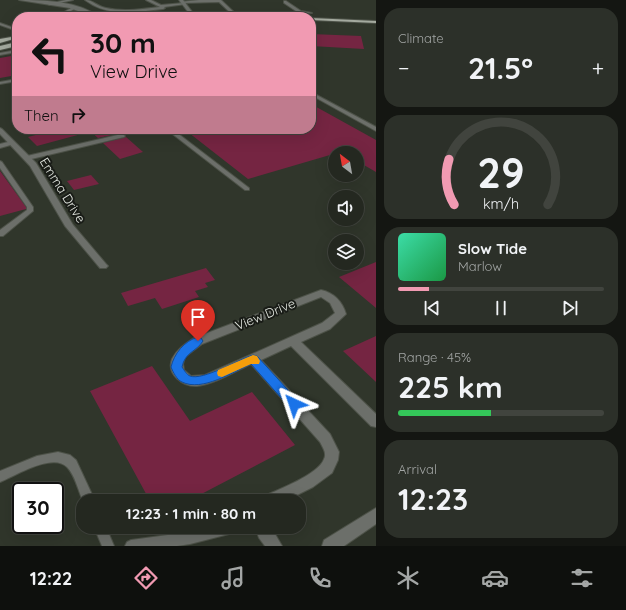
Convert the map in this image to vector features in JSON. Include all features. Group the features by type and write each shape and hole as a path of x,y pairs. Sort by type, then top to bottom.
{"main road":[{"path":"316,20 376,22"},
{"path":"316,24 376,27"},
{"path":"0,41 12,38"},
{"path":"0,48 12,45"}],"street":[{"path":"21,0 74,8 84,12"},
{"path":"182,2 190,12"},
{"name":"Emma Drive","path":"0,130 27,158 39,174 69,226 103,266"},
{"name":"View Drive","path":"321,293 327,295 339,305 341,314 337,318 326,326 293,341 199,381 184,379 176,367 178,359 185,350 198,341 314,295 321,293"},
{"path":"293,341 348,397 376,422"},
{"path":"253,359 325,438 332,452 330,466 314,479 283,494"},
{"path":"330,546 376,516"},
{"path":"266,534 274,546"}],"lane":[{"path":"48,4 70,0"},
{"path":"67,7 66,4 70,0"},
{"path":"87,0 103,9 129,12 163,8 160,6"},
{"path":"148,1 160,6 182,2 216,0 232,12"},
{"path":"285,2 300,12"},
{"path":"67,12 74,8"},
{"path":"0,24 12,28"},
{"path":"0,54 12,52"},
{"path":"0,83 12,81"},
{"path":"316,96 376,129"},
{"path":"176,134 246,189"},
{"path":"27,158 122,136"},
{"path":"0,146 12,143"},
{"path":"0,163 30,207 30,211 0,234"},
{"path":"0,477 42,458 61,456 72,462 85,494"},
{"path":"103,534 108,546"},
{"path":"131,546 190,538 206,534"}],"building":[{"path":"316,34 361,36 364,49 316,46"},
{"path":"12,56 12,76 0,78 0,58"},
{"path":"316,107 376,140 376,172 364,165 364,146 328,146 328,156 248,179 190,134 316,134"},
{"path":"40,134 81,134 37,146 28,137"},
{"path":"94,134 116,134 98,138"},
{"path":"126,137 143,152 120,159 103,143"},
{"path":"0,171 26,207 26,209 0,216"},
{"path":"91,175 99,184 74,190 67,181"},
{"path":"376,262 376,308 339,277 356,270 364,270 364,267"},
{"path":"206,268 215,280 205,283 208,287 195,291 199,297 162,309 155,298 128,306 121,293"},
{"path":"376,336 376,382 343,351"},
{"path":"152,366 190,421 252,392 295,445 201,494 146,494 90,391"}],"slow traffic":[{"path":"222,373 253,359 255,361"}],"route":[{"path":"198,341 185,350 178,359 176,367 184,379 199,381 253,359 294,404"}]}
